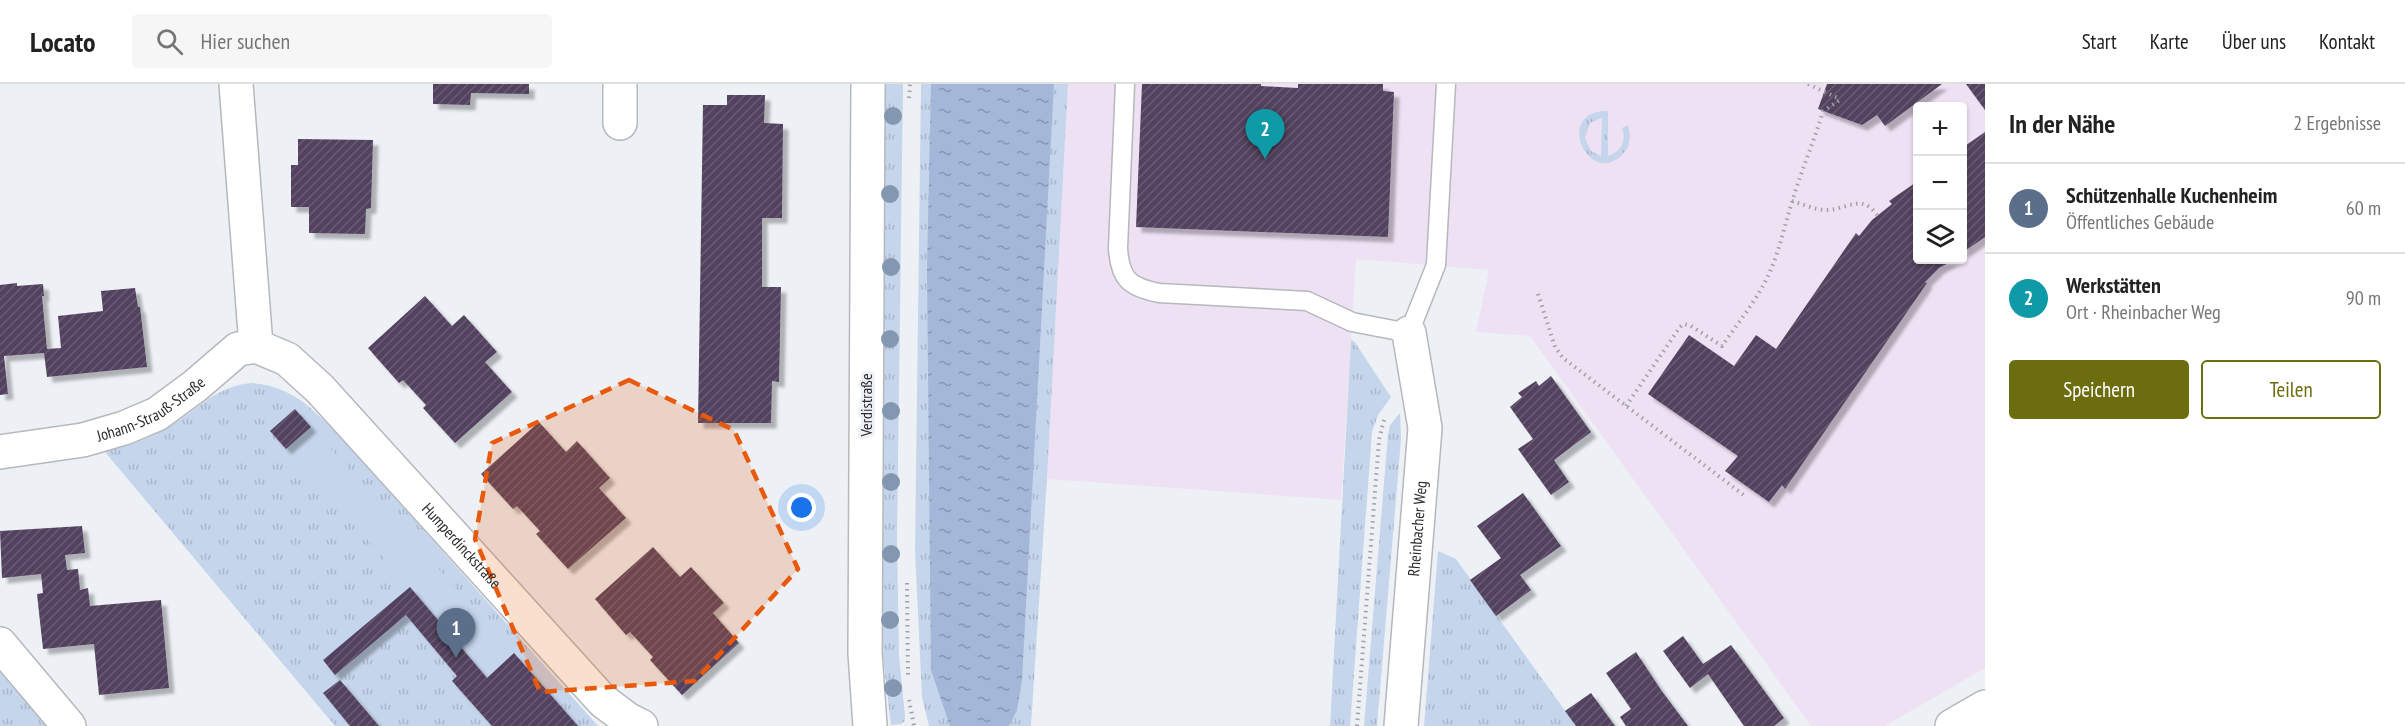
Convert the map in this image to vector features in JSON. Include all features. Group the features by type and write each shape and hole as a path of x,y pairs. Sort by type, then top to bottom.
{"street":[{"path":"236,84 256,346"},
{"path":"620,84 620,123"},
{"name":"Verdistraße","path":"867,84 865,653 870,726"},
{"name":"Rheinbacher Weg","path":"1401,726 1425,428 1409,333"},
{"name":"Humperdinckstraße","path":"256,346 287,359 320,389 603,701 627,719 641,726"},
{"name":"Johann-Strauß-Straße","path":"0,452 83,440 124,428 157,414 195,386 238,349 256,346"},
{"path":"0,644 69,726"},
{"path":"1952,726 1985,707"}],"lane":[{"path":"1125,84 1118,248 1119,266 1127,280 1142,289 1159,293 1307,301 1352,322 1409,333 1436,266 1446,84"}],"path":[{"path":"1626,406 1684,324 1722,346 1767,277 1778,252 1792,201 1822,111 1840,100 1808,84"},
{"path":"1792,201 1829,210 1843,205 1862,204 1872,207 1878,215"},
{"path":"1538,294 1551,338 1559,354 1745,496"},
{"path":"1357,726 1381,427 1395,405 1419,393"}],"highlighted area":[{"path":"629,380 734,430 798,569 695,681 540,692 475,539 492,443"}],"shaded area":[{"path":"1068,84 1985,84 1985,668 1885,726 1811,726 1530,336 1476,332 1489,270 1356,259 1341,500 1047,479"}],"green space":[{"path":"882,84 903,84 897,538 899,655 905,721 891,725 882,649"},
{"path":"921,84 1068,84 1031,726 929,726 922,697 915,552"},
{"path":"1608,111 1608,156 1622,145 1624,137 1622,128 1628,125 1629,145 1622,155 1609,163 1598,162 1588,155 1582,145 1579,133 1582,122 1591,114","holes":["1602,118 1601,156 1591,151 1585,138 1590,123"]},
{"path":"1351,340 1354,341 1391,397 1378,415 1372,432 1350,726 1330,726"},
{"path":"252,383 266,385 290,394 309,407 338,434 598,726 335,726 105,452 162,431 218,393"},
{"path":"295,409 514,653 487,678 410,587 270,431"},
{"path":"1400,413 1401,439 1377,726 1364,726 1388,434 1390,425"},
{"path":"1438,551 1456,559 1576,726 1424,726"},
{"path":"1,671 50,726 0,726"}],"water":[{"path":"931,84 1054,84 1022,680 1017,710 1009,726 950,726 931,670 927,270"}],"building":[{"path":"433,84 529,84 529,94 471,93 470,105 433,104"},
{"path":"1142,84 1261,84 1261,86 1298,88 1298,84 1383,84 1383,91 1394,92 1388,237 1136,227"},
{"path":"1827,84 1942,84 1918,102 1913,102 1913,105 1885,126 1877,115 1862,125 1818,109"},
{"path":"1966,84 1985,84 1985,110"},
{"path":"727,95 765,95 764,123 783,124 782,218 762,218 762,287 781,287 779,382 772,381 771,423 698,423 703,105 727,105"},
{"path":"1985,132 1985,237 1967,250 1967,156 1967,145"},
{"path":"298,139 373,140 371,208 366,209 365,234 309,233 309,207 291,207 291,165 298,165"},
{"path":"1913,184 1913,264 1946,264 1925,282 1927,283 1785,489 1782,485 1769,502 1725,471 1738,456 1648,394 1689,335 1734,366 1756,335 1776,349 1856,233 1859,236 1872,220 1892,204 1889,201"},
{"path":"17,283 17,286 43,284 47,349 61,348 58,316 103,311 101,291 135,288 138,307 140,307 147,367 47,377 44,353 4,356 8,394 0,395 0,285"},
{"path":"425,296 452,326 464,315 497,352 485,362 512,392 455,443 423,408 426,405 403,380 399,383 368,348"},
{"path":"1551,376 1591,432 1554,460 1569,482 1551,495 1518,449 1533,439 1510,407 1522,397 1518,393 1536,381 1539,386"},
{"path":"295,409 311,427 286,449 270,431"},
{"path":"539,422 566,452 577,441 610,478 599,488 626,518 568,569 536,534 540,531 517,506 513,509 481,474"},
{"path":"1523,493 1561,546 1520,575 1531,590 1496,616 1470,580 1501,558 1477,526"},
{"path":"82,526 85,553 65,555 67,570 78,569 80,590 88,588 90,606 161,600 169,688 99,695 94,644 43,649 37,594 43,593 41,574 2,578 0,531"},
{"path":"653,547 680,577 691,567 724,603 713,613 739,643 682,695 650,660 653,657 630,632 626,635 595,599"},
{"path":"410,587 487,678 514,653 578,726 492,726 452,681 457,676 406,615 335,675 323,660"},
{"path":"1683,636 1703,664 1731,645 1784,718 1774,726 1744,726 1708,674 1690,688 1663,651"},
{"path":"1636,652 1688,726 1626,726 1620,717 1631,709 1606,673"},
{"path":"340,680 379,726 350,726 323,693"},
{"path":"1591,693 1615,726 1576,726 1565,711"}],"place":[{"name":"Werkstätten","path":"1265,159"},
{"name":"Schützenhalle Kuchenheim","path":"456,658"}]}
